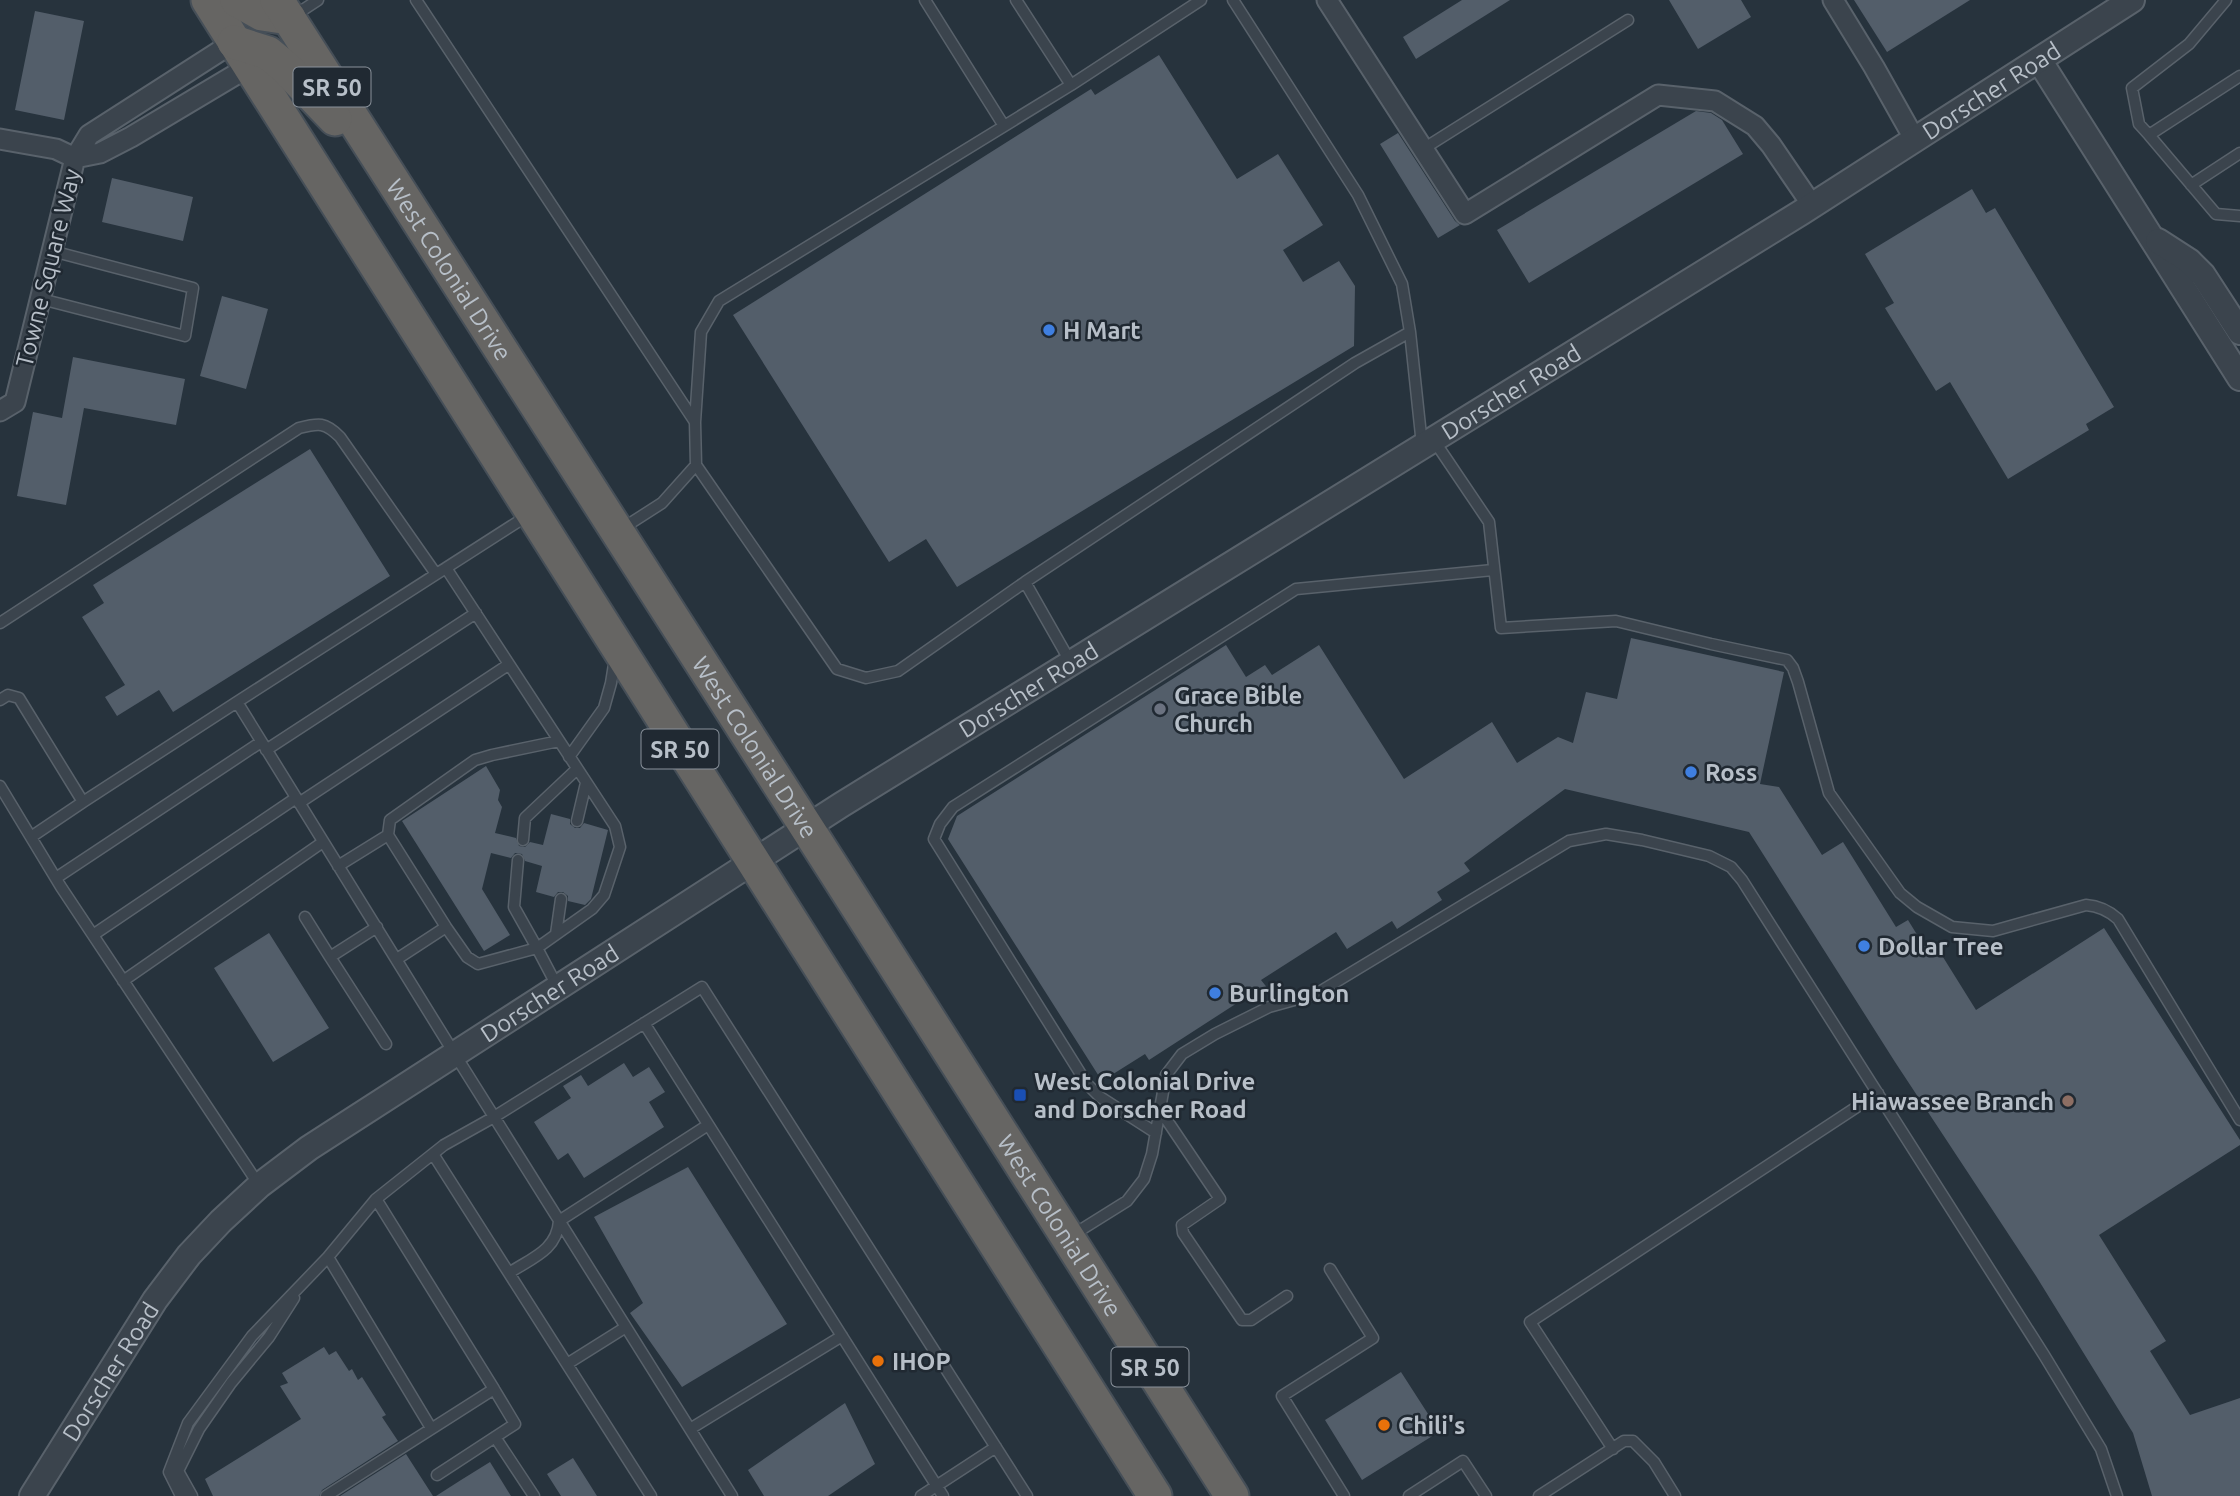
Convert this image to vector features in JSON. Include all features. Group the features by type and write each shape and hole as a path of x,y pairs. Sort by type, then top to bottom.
{"highway":[{"name":"SR 50","path":"208,0 1155,1496"},
{"path":"237,0 262,14 283,9"},
{"name":"West Colonial Drive","path":"283,9 1232,1496"},
{"path":"242,54 268,53 285,67 387,175"}],"street":[{"path":"1327,0 1465,214 1658,95 1715,100 1755,126 1812,205"},
{"path":"1833,0 1915,140"},
{"name":"Dorscher Road","path":"32,1496 156,1300 189,1255 260,1185 309,1148 752,861 1812,205 2132,0"},
{"name":"Towne Square Way","path":"0,411 15,402 75,158 89,135 242,54"},
{"name":"Towne Square Way","path":"75,158 100,153 131,137 242,54"},
{"path":"2039,60 2240,377"},
{"path":"0,139 56,149 75,158"},
{"path":"2152,237 2189,261 2203,275 2240,332"}],"lane":[{"path":"283,9 318,0"},
{"path":"416,0 695,422"},
{"path":"925,0 1004,126"},
{"path":"1016,0 1071,85"},
{"path":"1201,0 1071,85 719,301 701,332 695,422 696,466 837,669 866,678 898,671 1026,582 1355,363 1410,332"},
{"path":"1233,0 1358,195 1402,284 1428,442 1489,522 1501,628 1616,621 1787,660 1798,682 1829,793 1900,893 1917,907 1952,927 1993,931 2086,905 2109,911 2118,919 2240,1120"},
{"path":"2226,0 2189,44 2132,88 2139,124 2216,214 2240,216"},
{"path":"1423,149 1628,20"},
{"path":"2149,135 2240,76"},
{"path":"2191,185 2240,153"},
{"path":"40,299 185,336 194,288 52,251"},
{"path":"0,623 299,428 318,424 332,429 340,437 436,574"},
{"path":"617,532 662,503 696,466"},
{"path":"31,837 531,513"},
{"path":"446,568 615,826 620,847 604,895 592,909 537,948 478,964 467,957 446,928 388,835 390,820 475,760 559,741"},
{"path":"1156,1133 1100,1097 1087,1084 934,839 940,824 953,807 1296,589 1493,570"},
{"path":"1026,582 1071,663"},
{"path":"56,878 476,612"},
{"path":"569,757 604,708 616,647"},
{"path":"93,935 508,665"},
{"path":"0,700 8,695 19,698 83,802"},
{"path":"237,702 732,1496"},
{"path":"523,840 526,818 577,769"},
{"path":"577,821 586,783"},
{"path":"0,786 93,935 260,1185"},
{"path":"1068,1238 1128,1201 1144,1179 1152,1154 1166,1075 1182,1054 1214,1034 1269,1007 1316,994 1569,842 1606,834 1642,839 1709,856 1731,867 1742,880 2011,1300 2101,1449 2117,1496"},
{"path":"338,866 388,835"},
{"path":"123,981 323,842"},
{"path":"519,860 514,906 557,987"},
{"path":"556,934 561,899"},
{"path":"305,917 386,1044"},
{"path":"330,957 377,927"},
{"path":"397,959 446,928"},
{"path":"180,1496 169,1472 188,1423 253,1336 328,1257 376,1199 433,1154 702,987 1027,1496"},
{"path":"644,1023 943,1496"},
{"path":"1613,1448 1530,1322 1878,1093"},
{"path":"1160,1110 1220,1199 1182,1225 1183,1233 1242,1320 1251,1320 1287,1296"},
{"path":"559,1220 708,1125"},
{"path":"433,1154 651,1496"},
{"path":"376,1199 515,1424 437,1475"},
{"path":"509,1273 547,1249 558,1235 559,1220"},
{"path":"328,1257 431,1427"},
{"path":"1330,1269 1373,1338 1282,1396 1344,1496"},
{"path":"192,1496 178,1471 199,1430 231,1383 269,1337 307,1277"},
{"path":"567,1364 626,1327"},
{"path":"690,1429 842,1336"},
{"path":"326,1496 494,1389"},
{"path":"495,1437 534,1496"},
{"path":"1539,1496 1624,1441 1633,1441 1654,1462 1675,1496"},
{"path":"920,1496 996,1447"},
{"path":"1409,1496 1463,1461 1486,1496"}],"building":[{"path":"1462,0 1510,0 1416,59 1403,37"},
{"path":"1669,0 1741,0 1751,17 1698,49"},
{"path":"1854,0 1970,0 1887,52"},
{"path":"35,11 84,21 64,120 15,110"},
{"name":"H Mart","path":"1159,55 1237,179 1278,154 1323,225 1283,250 1303,282 1339,261 1355,286 1354,346 957,587 926,539 889,562 733,315 1091,89 1095,95"},
{"path":"1696,111 1711,113 1722,120 1743,154 1529,283 1497,230"},
{"path":"1398,133 1460,225 1438,238 1380,144"},
{"path":"112,178 193,197 183,241 102,222"},
{"path":"1972,189 1986,213 1995,208 2114,407 2086,424 2089,430 2008,479 1950,382 1936,391 1885,308 1894,303 1865,254"},
{"path":"222,296 268,309 246,389 200,376"},
{"path":"73,357 185,379 176,425 84,408 66,505 17,496 33,412 62,418"},
{"path":"310,449 390,576 173,712 159,690 117,716 105,697 125,685 82,617 104,603 93,585"},
{"path":"1631,638 1784,672 1760,784 1779,787 1822,855 1843,842 1896,927 1908,920 1924,946 1933,941 1976,1010 2104,928 2240,1140 2240,1145 2099,1235 2166,1341 2150,1351 2190,1415 2240,1398 2240,1496 2152,1496 2133,1433 2036,1276 1895,1062 1749,832 1565,789 1464,863 1470,871 1437,892 1442,900 1397,929 1392,921 1347,949 1336,932 1261,980 1269,990 1251,1001 1248,996 1149,1060 1145,1054 1102,1081 948,839 957,816 1226,645 1246,677 1265,665 1272,675 1319,645 1404,779 1492,722 1517,763 1558,737 1573,743 1586,692 1617,699"},
{"path":"486,766 500,790 498,800 502,807 495,833 516,838 519,846 525,847 530,842 543,845 551,814 570,819 570,824 575,828 580,828 584,823 608,830 591,899 585,905 568,901 568,896 563,892 558,892 554,897 536,892 542,866 525,861 522,854 515,853 511,858 491,853 482,889 510,935 484,951 402,821"},
{"path":"269,933 329,1028 273,1062 214,968"},
{"path":"624,1063 633,1077 649,1067 665,1092 649,1102 664,1127 584,1178 568,1153 558,1160 534,1122 571,1098 563,1086 581,1075 588,1086"},
{"path":"688,1167 787,1324 682,1387 630,1313 643,1303 594,1217"},
{"path":"324,1347 329,1355 336,1351 358,1380 362,1377 386,1415 382,1417 398,1441 322,1490 319,1496 213,1496 205,1479 301,1419 280,1386 288,1383 282,1373"},
{"name":"Chili's","path":"1401,1372 1430,1417 1433,1415 1442,1430 1362,1480 1325,1420"},
{"path":"845,1403 875,1464 828,1496 764,1496 748,1470"},
{"path":"406,1454 433,1496 340,1496"},
{"path":"573,1458 597,1496 561,1496 547,1474"},
{"path":"490,1462 511,1496 436,1496 461,1480"}],"place":[{"name":"H Mart","path":"1049,330"},
{"name":"Grace Bible Church","path":"1160,709"},
{"name":"Ross","path":"1691,772"},
{"name":"Dollar Tree","path":"1864,946"},
{"name":"Burlington","path":"1215,993"},
{"name":"West Colonial Drive and Dorscher Road","path":"1020,1095"},
{"name":"Hiawassee Branch","path":"2068,1101"},
{"name":"IHOP","path":"878,1361"},
{"name":"Chili's","path":"1384,1425"}]}
